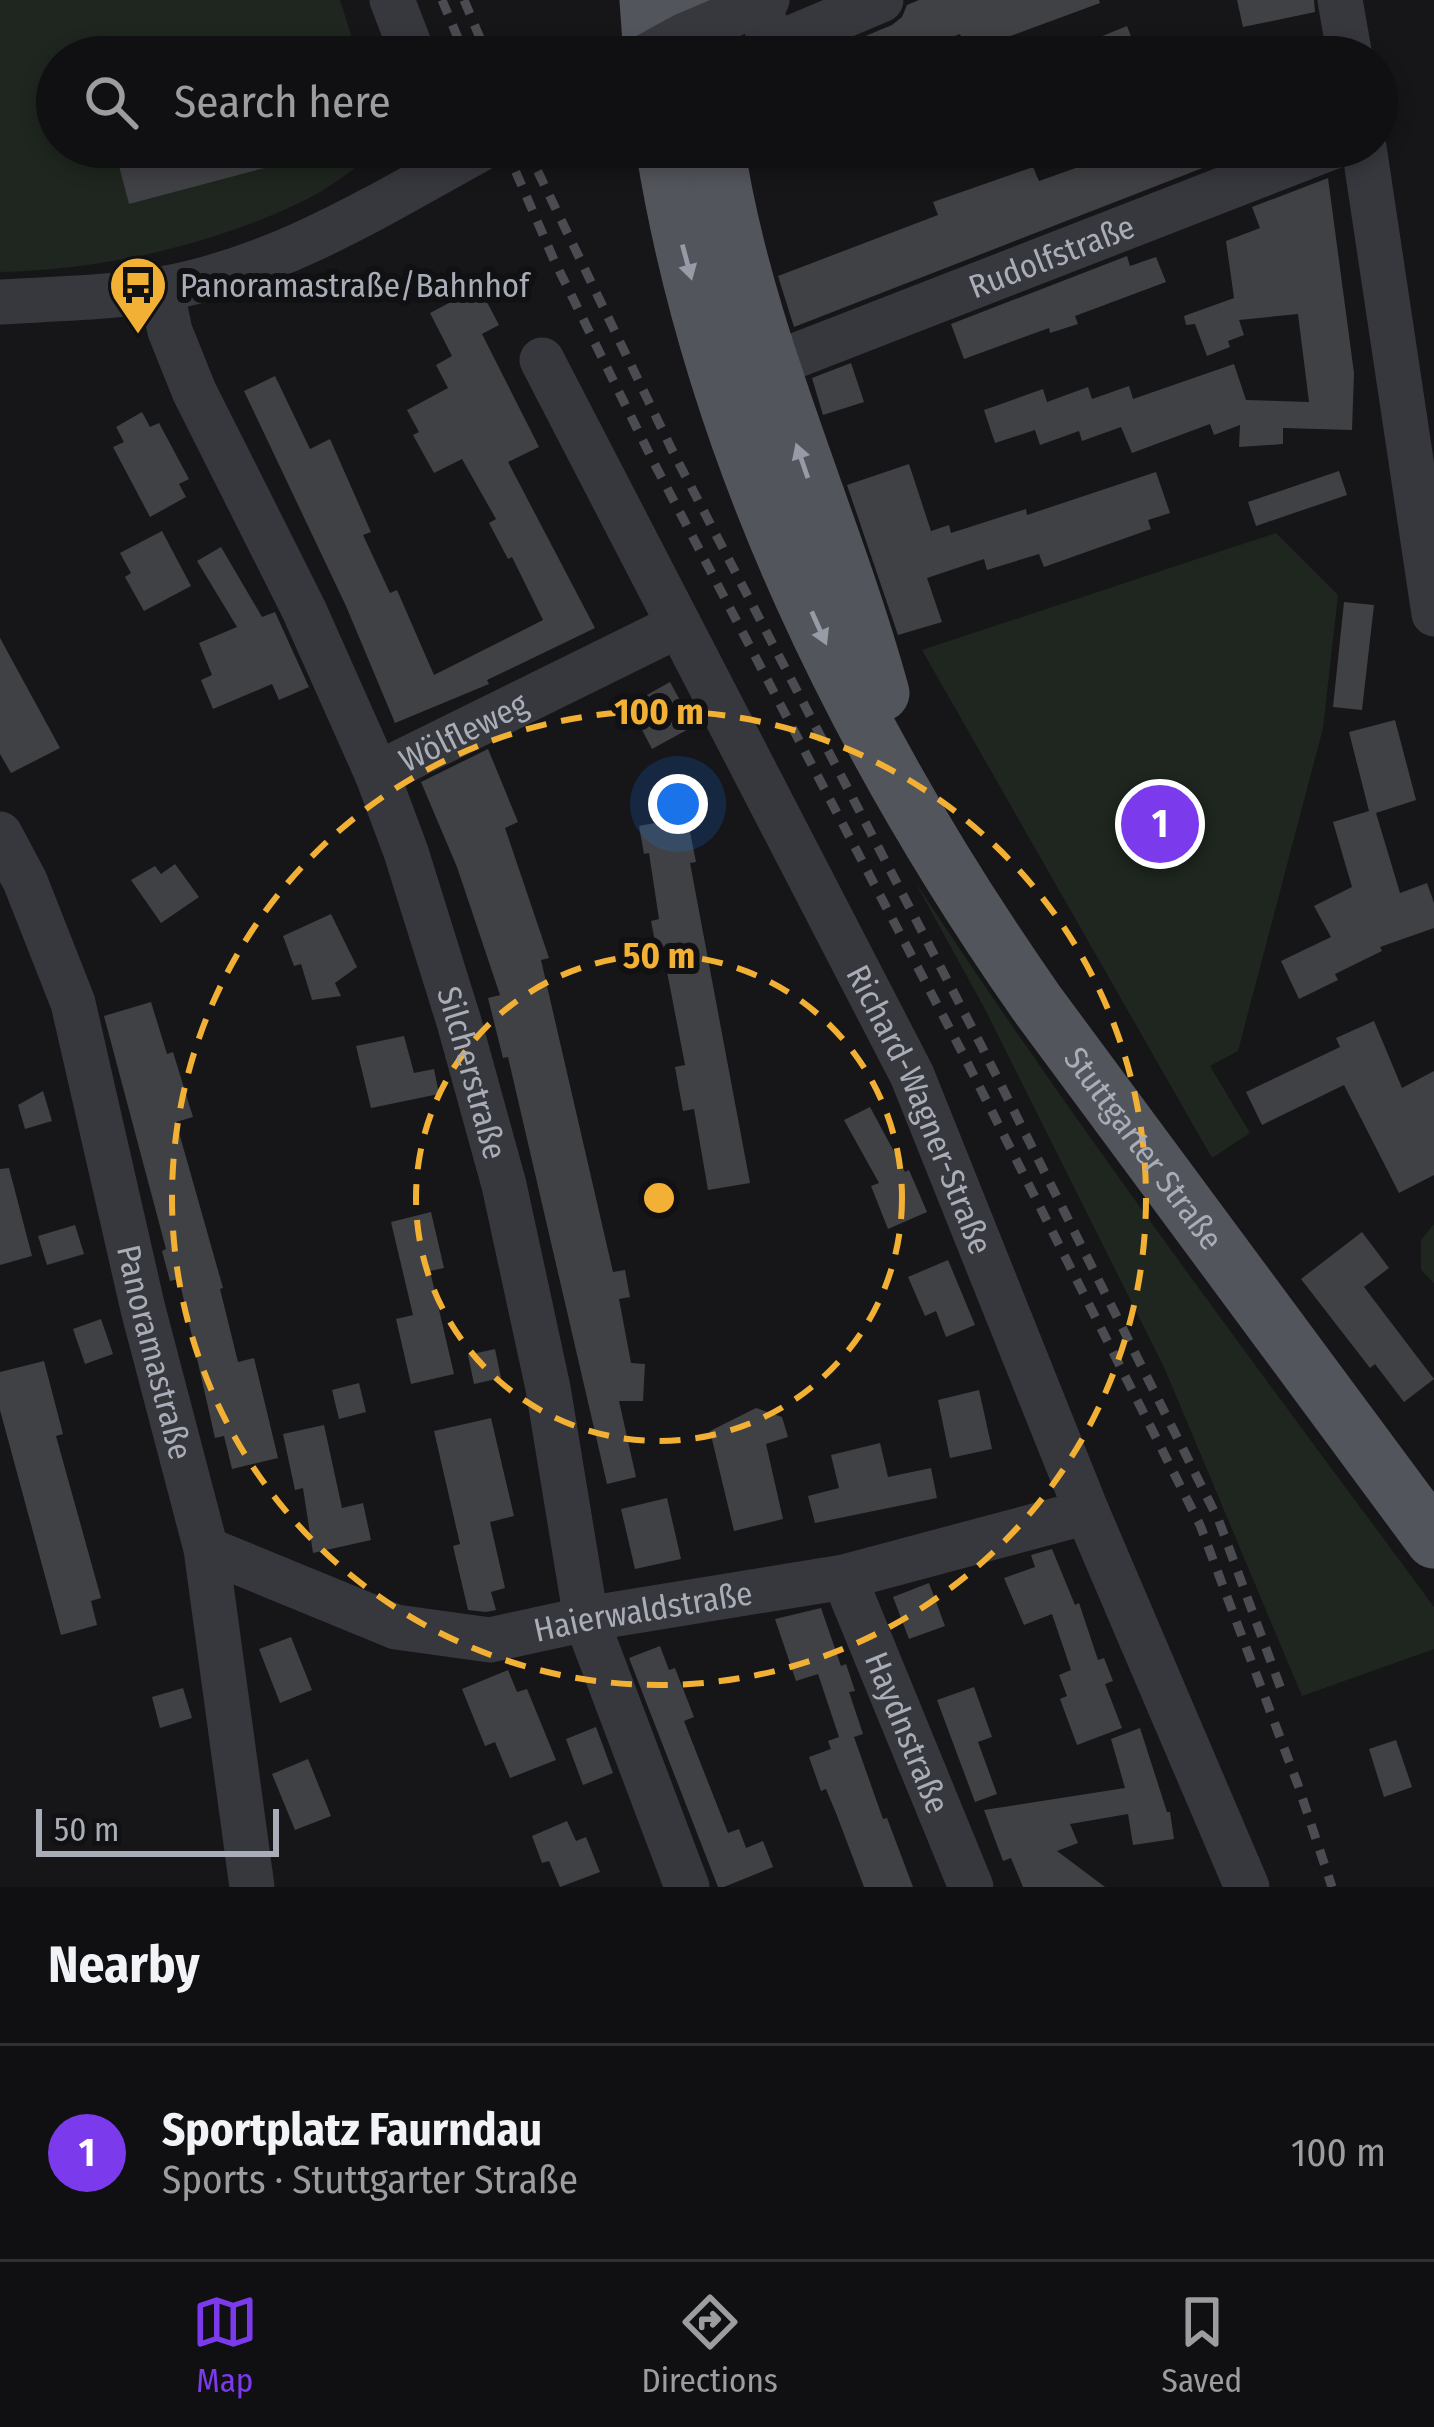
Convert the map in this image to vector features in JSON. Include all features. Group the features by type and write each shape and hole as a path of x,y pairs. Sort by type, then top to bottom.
{"main road":[{"path":"648,0 649,36"},
{"path":"701,0 704,36"},
{"name":"Stuttgarter Straße","path":"667,168 676,221 710,347 772,524 836,667 914,813 975,915 1038,1005 1434,1540"},
{"name":"Stuttgarter Straße","path":"719,168 726,212 786,359 914,813"}],"street":[{"path":"392,0 406,36"},
{"path":"683,36 762,0 770,36"},
{"path":"796,36 881,0"},
{"path":"1340,0 1346,36"},
{"path":"0,302 172,330 224,274 341,227 436,168"},
{"name":"Rudolfstraße","path":"786,359 1278,168"},
{"path":"1367,168 1434,614"},
{"name":"Silcherstraße","path":"172,330 377,774 459,1022 504,1185 548,1388 586,1619 687,1887"},
{"name":"Richard-Wagner-Straße","path":"542,360 912,1075 1088,1512 1247,1887"},
{"name":"Wölfleweg","path":"377,774 677,626"},
{"name":"Panoramastraße","path":"0,834 25,881 74,1003 142,1309 206,1550 250,1885"},
{"name":"Haierwaldstraße","path":"206,1550 396,1627 490,1640 586,1619 844,1577 1088,1512"},
{"name":"Haydnstraße","path":"844,1577 971,1887"}],"shaded area":[{"path":"0,0 340,0 351,36 36,36 36,168 355,168 317,194 272,215 196,242 118,260 0,272"},
{"path":"1276,533 1338,595 1323,728 1238,1051 1210,1066 1250,1133 1212,1158 922,650"},
{"path":"914,880 1103,1156 1434,1607 1434,1649 1302,1696 1164,1367 986,1011"},
{"path":"1434,1224 1434,1283 1421,1270 1421,1240"}],"building":[{"path":"919,0 1100,3 1010,36 866,36 892,25 907,5"},
{"path":"1237,0 1314,0 1315,12 1243,27"},
{"path":"1127,26 1131,36 1102,36"},
{"path":"120,168 264,168 129,204"},
{"path":"1030,168 1039,181 1076,168 1203,168 794,327 778,276 938,215 933,202"},
{"path":"1328,178 1354,373 1352,430 1283,428 1283,444 1239,447 1240,425 1214,435 1210,424 1132,453 1121,427 1082,441 1079,431 1040,445 1035,430 995,443 984,410 1043,389 1047,402 1088,387 1092,399 1129,386 1133,399 1234,364 1246,400 1309,402 1298,314 1239,320 1244,335 1207,356 1195,324 1186,325 1184,316 1234,298 1226,241 1260,228 1252,207"},
{"path":"1127,256 1130,266 1156,257 1166,282 1075,316 1078,324 1050,333 1049,328 964,359 951,324"},
{"path":"479,287 499,325 482,334 539,447 508,462 595,628 487,680 489,684 395,723 346,606 244,391 275,376 310,449 330,439 371,532 363,535 390,593 397,590 434,675 543,620 489,523 496,519 462,459 434,473 413,435 419,432 407,410 448,388 436,365 452,356 430,313"},
{"path":"851,363 864,402 823,415 812,378"},
{"path":"142,412 150,427 159,423 189,479 179,484 186,497 150,517 113,447 124,442 116,427"},
{"path":"909,464 931,531 949,525 951,533 1026,509 1027,515 1156,472 1170,513 1148,520 1151,529 1044,567 1039,554 987,570 984,559 927,578 942,622 898,635 847,485"},
{"path":"1339,471 1347,495 1256,526 1248,502"},
{"path":"162,531 191,586 144,611 125,577 131,573 120,553"},
{"path":"221,547 262,617 275,612 309,687 279,700 272,684 213,709 201,680 212,675 199,643 237,627 197,561"},
{"path":"1344,602 1374,605 1362,710 1333,707"},
{"path":"0,638 60,748 11,773 0,754"},
{"path":"670,682 694,726 652,749 629,705"},
{"path":"1395,720 1416,800 1376,813 1400,893 1427,883 1434,903 1434,928 1380,947 1382,951 1335,974 1338,980 1299,999 1281,961 1331,937 1314,906 1352,887 1333,822 1369,811 1349,732"},
{"path":"488,749 518,822 505,828 549,958 541,960 613,1272 625,1270 630,1297 619,1299 631,1363 645,1364 643,1401 619,1401 636,1477 607,1484 508,1057 503,1058 488,998 500,995 457,867 421,782"},
{"path":"687,817 696,862 690,863 750,1183 708,1190 694,1109 683,1111 675,1067 685,1065 663,951 657,952 651,921 659,919 649,853 644,854 639,826"},
{"path":"175,864 199,897 161,923 131,880 155,866 161,874"},
{"path":"331,914 357,967 335,983 341,996 312,1000 301,964 294,966 283,936"},
{"path":"151,1002 193,1117 176,1122 223,1288 238,1362 254,1358 278,1458 232,1469 224,1436 215,1438 179,1279 170,1281 162,1251 166,1249 104,1016"},
{"path":"1374,1021 1402,1088 1434,1071 1434,1175 1399,1193 1344,1085 1262,1125 1246,1092 1340,1047 1336,1038"},
{"path":"404,1036 414,1073 434,1069 439,1094 371,1108 356,1046"},
{"path":"43,1091 52,1121 25,1129 18,1105"},
{"path":"870,1107 905,1172 909,1170 927,1212 888,1229 871,1186 879,1183 844,1120"},
{"path":"9,1168 32,1256 0,1265 0,1169"},
{"path":"431,1212 444,1268 430,1271 454,1374 411,1384 396,1319 413,1315 391,1222"},
{"path":"75,1225 84,1254 47,1265 38,1236"},
{"path":"1362,1232 1389,1268 1364,1287 1434,1379 1404,1402 1375,1364 1370,1368 1301,1279"},
{"path":"948,1260 975,1325 946,1337 936,1311 925,1316 908,1277"},
{"path":"101,1319 113,1354 85,1364 73,1329"},
{"path":"495,1349 501,1378 474,1384 468,1355"},
{"path":"44,1361 63,1434 56,1436 101,1598 91,1601 97,1625 61,1635 0,1410 0,1372"},
{"path":"359,1383 366,1412 339,1419 332,1390"},
{"path":"979,1390 992,1449 950,1458 938,1400"},
{"path":"756,1408 782,1417 788,1437 766,1444 783,1519 734,1531 710,1431"},
{"path":"491,1418 514,1516 490,1522 505,1588 491,1592 496,1610 486,1612 468,1610 453,1546 460,1544 434,1431"},
{"path":"324,1425 342,1508 363,1503 371,1540 313,1553 303,1488 295,1490 283,1434"},
{"path":"880,1443 888,1477 931,1468 937,1498 815,1523 808,1496 839,1488 831,1455"},
{"path":"667,1498 681,1559 635,1569 621,1509"},
{"path":"1052,1549 1075,1605 1079,1603 1098,1660 1104,1658 1113,1681 1105,1684 1122,1728 1077,1745 1060,1699 1067,1696 1059,1675 1071,1670 1052,1614 1024,1625 1004,1578 1035,1567 1031,1555"},
{"path":"929,1583 945,1626 909,1639 893,1597"},
{"path":"821,1608 855,1691 849,1692 863,1734 854,1737 913,1887 864,1887 809,1757 831,1749 828,1741 839,1737 818,1674 796,1681 775,1619"},
{"path":"291,1637 312,1690 280,1703 259,1649"},
{"path":"660,1646 669,1670 675,1668 694,1717 684,1721 728,1833 739,1829 746,1848 763,1841 773,1867 724,1887 718,1887 629,1658"},
{"path":"508,1670 517,1692 527,1689 556,1760 510,1778 495,1742 485,1746 462,1689"},
{"path":"974,1687 992,1737 978,1742 997,1794 975,1802 937,1700"},
{"path":"183,1688 192,1718 160,1728 152,1697"},
{"path":"596,1727 613,1773 583,1785 566,1739"},
{"path":"1140,1728 1170,1812 1174,1839 1133,1845 1128,1814 1070,1824 1078,1843 1057,1851 1105,1887 1023,1887 1011,1858 1003,1861 984,1810 1125,1788 1111,1739"},
{"path":"1396,1740 1412,1787 1384,1797 1369,1749"},
{"path":"308,1759 331,1816 295,1830 272,1774"},
{"path":"567,1821 576,1841 586,1837 600,1872 560,1887 549,1861 542,1863 532,1836"}],"railway":[{"path":"442,0 457,36"},
{"path":"464,0 479,36"},
{"path":"514,168 653,461 963,1054 1200,1525 1332,1887"},
{"path":"536,168 673,452 981,1045 1219,1521 1281,1689"}],"place":[{"name":"Panoramastraße/Bahnhof","path":"138,336"},
{"name":"Sportplatz Faurndau","path":"1160,824"}]}
